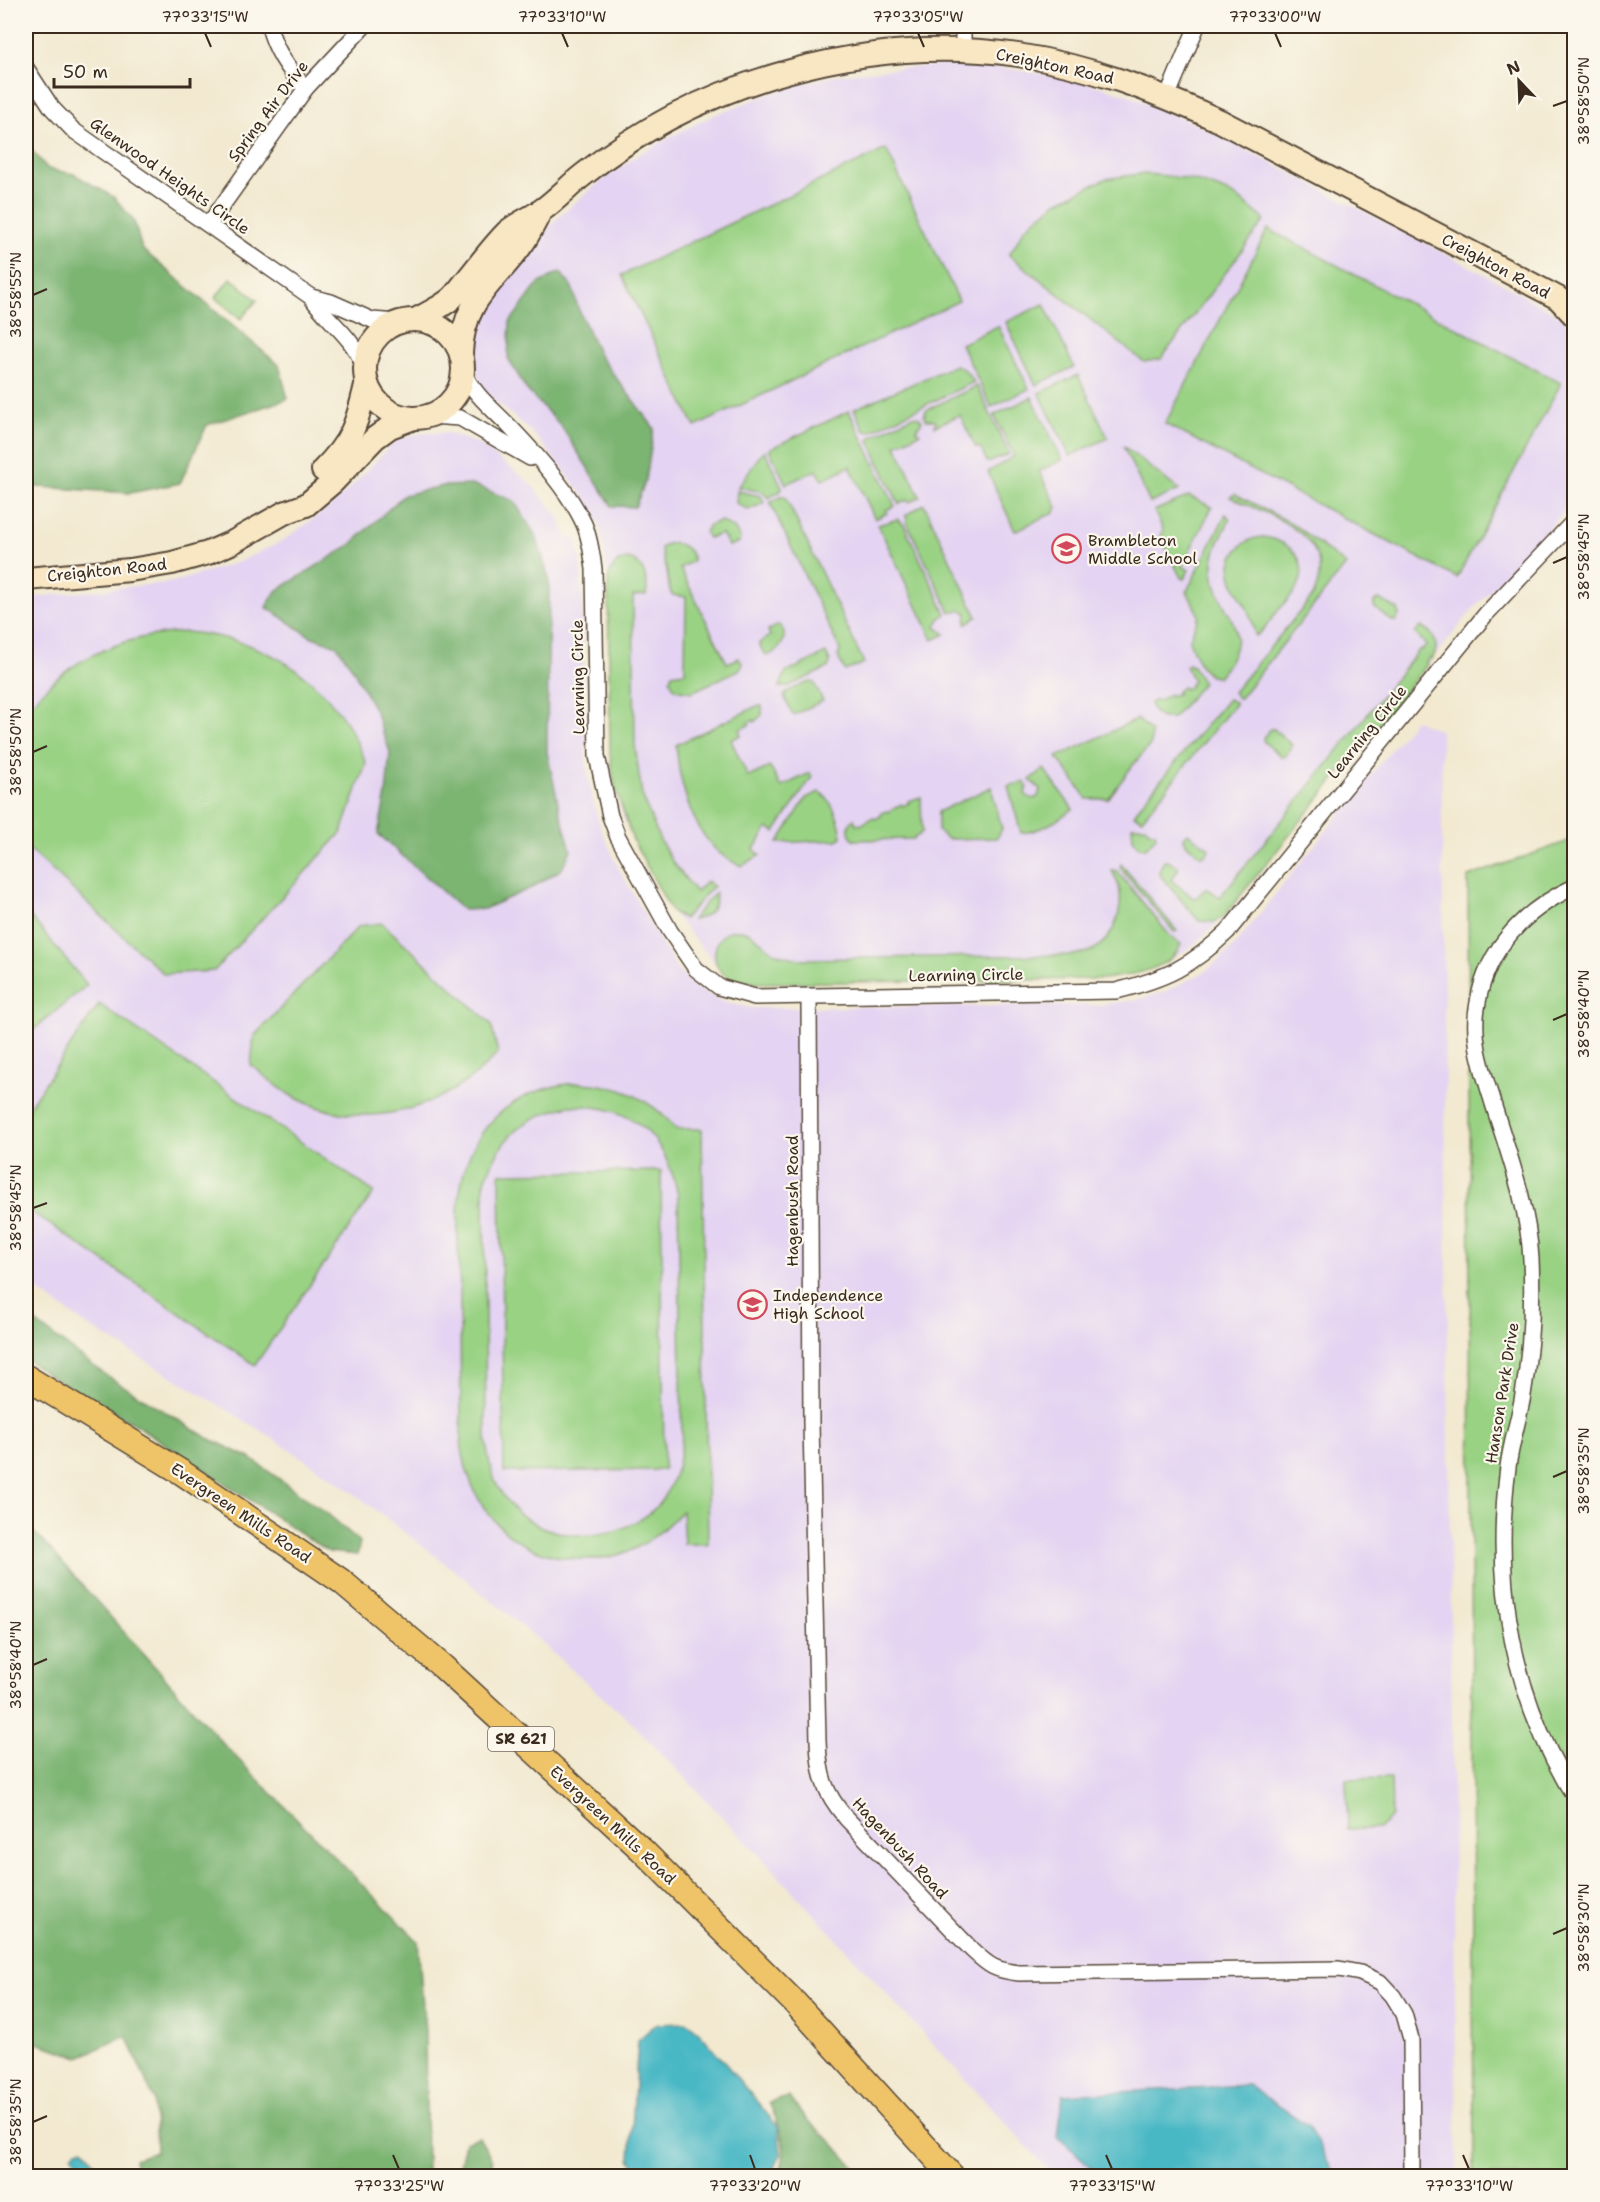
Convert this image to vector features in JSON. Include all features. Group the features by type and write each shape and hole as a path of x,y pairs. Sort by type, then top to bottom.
{"main road":[{"name":"Evergreen Mills Road","path":"26,1377 182,1472 341,1581 443,1668 642,1850 691,1898 795,2003 952,2176"}],"street":[{"path":"269,26 272,39 291,73 306,88"},
{"name":"Spring Air Drive","path":"209,224 306,88 364,26"},
{"path":"963,26 963,51"},
{"path":"1167,97 1197,26"},
{"name":"Creighton Road","path":"284,513 297,494 316,478 341,451 356,425 367,352 374,339 384,329 407,321 452,298 509,231 542,210 584,174 665,121 766,77 871,56 913,51 963,51 1018,55 1076,67 1135,84 1220,121 1566,300 1575,315"},
{"name":"Glenwood Heights Circle","path":"26,68 52,108 73,130 311,297 323,314 352,342 365,375"},
{"name":"Creighton Road","path":"26,579 130,570 172,563 233,542 284,513 306,505 333,482 375,438 390,427 443,409 453,399 460,386 462,332 470,311 484,290 523,243 542,210"},
{"name":"Glenwood Heights Circle","path":"311,297 331,302 372,320 407,321"},
{"path":"407,321 431,322 444,329 454,340 462,362"},
{"name":"Learning Circle","path":"462,362 469,384 546,468 584,524 594,569 597,756 610,816 618,837 670,931 696,969 719,987 755,997 1116,991 1163,977 1197,960 1228,931 1486,614 1575,521"},
{"path":"365,375 373,398 383,408 396,416 420,417"},
{"name":"Learning Circle","path":"420,417 460,418 546,468"},
{"name":"Hanson Park Drive","path":"1575,887 1534,911 1515,927 1503,942 1483,980 1475,1028 1482,1071 1522,1197 1531,1257 1533,1318 1523,1397 1508,1468 1504,1521 1503,1557 1508,1625 1530,1706 1547,1745 1575,1796"},
{"name":"Hagenbush Road","path":"809,996 811,1423 818,1741 819,1769 831,1800 972,1950 986,1963 1000,1971 1019,1973 1339,1969 1360,1973 1380,1982 1393,1996 1404,2014 1411,2039 1412,2176"}],"shaded area":[{"name":"Brambleton Middle School","path":"947,65 992,67 1038,73 1081,81 1128,95 1206,129 1495,280 1574,324 1574,502 1472,610 1225,916 1195,944 1169,961 1142,972 1103,979 756,983 736,980 724,974 671,911 633,840 623,816 615,788 610,754 608,574 599,523 585,498 533,433 490,397 476,374 471,352 478,313 527,249 564,212 596,185 638,155 678,133 714,115 791,86 840,75"},
{"name":"Independence High School","path":"424,433 448,433 479,444 528,481 558,516 568,538 575,538 580,555 582,587 586,763 592,799 602,832 621,873 677,970 696,987 723,1002 753,1008 1099,1005 1140,999 1164,992 1205,972 1234,946 1415,720 1441,731 1457,2176 1054,2176 763,1859 633,1724 535,1637 459,1574 347,1488 262,1431 88,1326 26,1282 26,598 174,582 239,562 284,540 327,509 394,442"}],"green space":[{"path":"26,144 48,169 74,174 114,197 134,221 142,249 279,365 288,399 207,425 180,483 130,493 26,486"},
{"path":"886,149 959,301 695,427 622,275"},
{"path":"1140,174 1177,177 1213,186 1240,199 1265,220 1161,359 1144,362 1009,255 1025,228 1057,202 1105,179"},
{"path":"1268,229 1561,383 1457,578 1165,424"},
{"path":"560,272 572,287 578,308 599,355 654,428 646,480 635,507 612,506 561,426 526,389 508,358 510,322 538,284"},
{"path":"231,278 257,300 241,319 215,298"},
{"path":"1044,304 1074,367 1036,385 1006,322"},
{"path":"998,326 1029,389 991,407 961,344"},
{"path":"956,365 965,370 974,382 869,432 864,430 854,409"},
{"path":"1078,375 1108,438 1070,456 1039,393"},
{"path":"977,386 1009,454 990,462 987,462 980,447 976,448 960,415 935,426 936,420 926,420 924,416 926,410"},
{"path":"1032,397 1062,460 1039,471 1057,507 1055,512 1015,531 988,472 1014,456 994,415"},
{"path":"849,411 895,506 875,519 850,466 822,480 817,470 786,484 769,449"},
{"path":"913,416 919,417 922,421 916,430 920,433 896,445 920,497 899,504 869,441 871,437"},
{"path":"1123,446 1179,490 1150,503"},
{"path":"765,451 782,487 781,491 768,498 763,492 738,487"},
{"path":"474,485 514,501 536,536 549,579 547,752 571,850 562,869 533,887 484,909 463,910 378,834 386,794 390,752 375,711 351,666 337,646 310,636 266,607 276,591 349,546 404,495 443,486"},
{"path":"737,491 761,496 764,503 748,510 736,503"},
{"path":"1235,494 1293,524 1346,565 1240,698 1233,692 1313,596 1319,575 1318,558 1310,543 1282,521 1230,497"},
{"path":"783,496 786,498 864,663 845,671 838,657 840,650 770,502"},
{"path":"1189,496 1212,507 1182,566 1189,570 1184,579 1181,578 1161,538 1163,529 1154,511"},
{"path":"924,504 977,617 966,624 967,613 960,610 950,612 907,523 906,515"},
{"path":"1226,514 1230,519 1217,548 1213,566 1215,583 1236,632 1236,644 1231,659 1218,677 1210,676 1200,665 1189,641 1199,616 1187,591"},
{"path":"898,519 904,525 946,614 940,618 936,627 945,634 933,640 878,525"},
{"path":"721,521 735,529 740,539 739,542 729,546 722,534 708,538 705,532 709,525"},
{"path":"1262,537 1281,542 1289,548 1296,554 1302,571 1295,591 1256,636 1249,613 1233,582 1231,570 1237,550 1248,541"},
{"path":"669,543 681,545 692,556 693,561 680,568 727,663 739,658 743,664 739,670 692,692 675,689 670,680 672,674 685,672 686,597 672,595 670,592 661,548"},
{"path":"628,559 642,568 647,584 646,595 633,596 635,746 642,795 659,838 672,861 696,892 707,881 713,886 684,919 671,911 633,840 615,787 610,754 608,580 614,566"},
{"path":"1379,599 1398,609 1399,615 1396,621 1392,621 1374,607 1374,602"},
{"path":"779,625 784,633 782,643 776,651 767,655 759,643 770,636 768,630"},
{"path":"1421,627 1430,632 1435,640 1436,650 1432,659 1430,658 1427,665 1224,916 1215,922 1199,921 1160,875 1159,871 1164,861 1178,866 1171,880 1195,899 1206,888 1220,897 1420,649 1422,650 1426,645 1415,633"},
{"path":"186,632 217,636 246,644 272,655 296,670 318,688 337,709 353,734 366,763 342,832 214,971 164,974 26,846 26,711 58,677 97,653 139,638"},
{"path":"826,653 830,662 828,668 787,687 780,687 785,673"},
{"path":"1189,664 1193,666 1203,683 1173,718 1162,718 1153,711 1150,703 1178,693 1177,691 1183,687 1185,689 1191,686 1193,681 1186,666"},
{"path":"811,681 823,701 793,715 784,696 788,691"},
{"path":"1228,699 1235,704 1142,819 1134,815 1142,803"},
{"path":"757,706 762,706 762,715 739,730 741,735 731,740 748,777 770,767 781,787 810,773 812,777 775,832 768,828 754,849 760,855 742,866 726,858 713,847 693,816 682,780 676,745"},
{"path":"1138,719 1151,732 1151,744 1108,799 1087,799 1057,757"},
{"path":"1270,729 1274,729 1292,745 1286,756 1282,757 1264,742 1263,738"},
{"path":"1044,769 1073,809 1049,825 1021,833 1008,786 1025,782 1027,786 1025,794 1031,798 1038,797 1040,789 1030,780"},
{"path":"991,787 1002,829 997,838 947,839 938,831 938,812"},
{"path":"819,792 828,799 837,818 842,837 837,840 778,843 806,798"},
{"path":"921,797 922,832 913,839 854,840 850,835 849,827 854,819 856,824 861,825 873,817 875,819 881,816 881,813 889,812 901,804 902,806 909,803 908,801"},
{"path":"1132,826 1145,826 1150,832 1155,832 1156,837 1146,848 1139,847 1133,839"},
{"path":"1188,833 1209,848 1207,854 1201,856 1186,844 1184,838"},
{"path":"1574,839 1574,2176 1474,2176 1468,877"},
{"path":"1121,864 1177,931 1174,932 1120,868"},
{"path":"1114,870 1171,937 1181,944 1169,960 1159,966 1124,976 1103,979 756,983 728,977 719,969 716,962 718,941 729,931 737,930 748,932 776,953 799,959 1084,953 1104,942 1116,923 1120,891 1112,871"},
{"path":"716,893 710,912 692,920 706,902"},
{"path":"26,911 87,985 26,1036"},
{"path":"382,923 491,1024 498,1053 477,1073 454,1089 429,1102 375,1115 347,1114 319,1108 287,1093 251,1065 254,1036 359,926"},
{"path":"99,1004 374,1192 255,1365 26,1208 26,1111"},
{"path":"578,1083 607,1086 632,1094 644,1101 655,1108 676,1129 702,1129 708,1544 684,1544 682,1511 653,1538 626,1552 592,1559 554,1556 532,1548 513,1537 497,1523 483,1506 465,1465 461,1441 458,1233 459,1199 463,1174 471,1152 482,1133 496,1117 512,1104 554,1087","holes":["570,1106 592,1107 628,1117 643,1127 655,1140 664,1156 678,1195 682,1434 675,1475 666,1494 653,1510 635,1523 614,1531 591,1535 569,1534 547,1529 527,1519 510,1504 497,1485 493,1474 486,1441 484,1184 505,1142 525,1123 538,1116"]},
{"path":"661,1171 664,1470 504,1472 500,1173"},
{"path":"26,1315 107,1376 206,1437 250,1458 329,1515 360,1542 357,1555 329,1552 136,1425 44,1372 26,1359"},
{"path":"26,1525 43,1541 227,1748 418,1941 425,2032 427,2172 410,2176 137,2176 134,2159 156,2152 154,2100 127,2036 79,2057 28,2040 26,2042"},
{"path":"1391,1778 1392,1816 1379,1829 1348,1829 1346,1779"},
{"path":"789,2097 807,2120 834,2144 862,2176 778,2176 782,2166 784,2148 769,2102"},
{"path":"479,2137 491,2158 494,2176 461,2176 460,2165 465,2142"}],"water":[{"path":"687,2023 700,2033 778,2127 781,2154 770,2176 642,2176 630,2159 638,2040 656,2024"},
{"path":"1248,2085 1307,2125 1336,2176 1101,2176 1058,2137 1063,2095"},
{"path":"82,2148 94,2163 95,2168 91,2176 75,2176 79,2166 72,2155 77,2149"}],"place":[{"name":"Brambleton Middle School","path":"1067,549"},
{"name":"Independence High School","path":"752,1304"}]}
